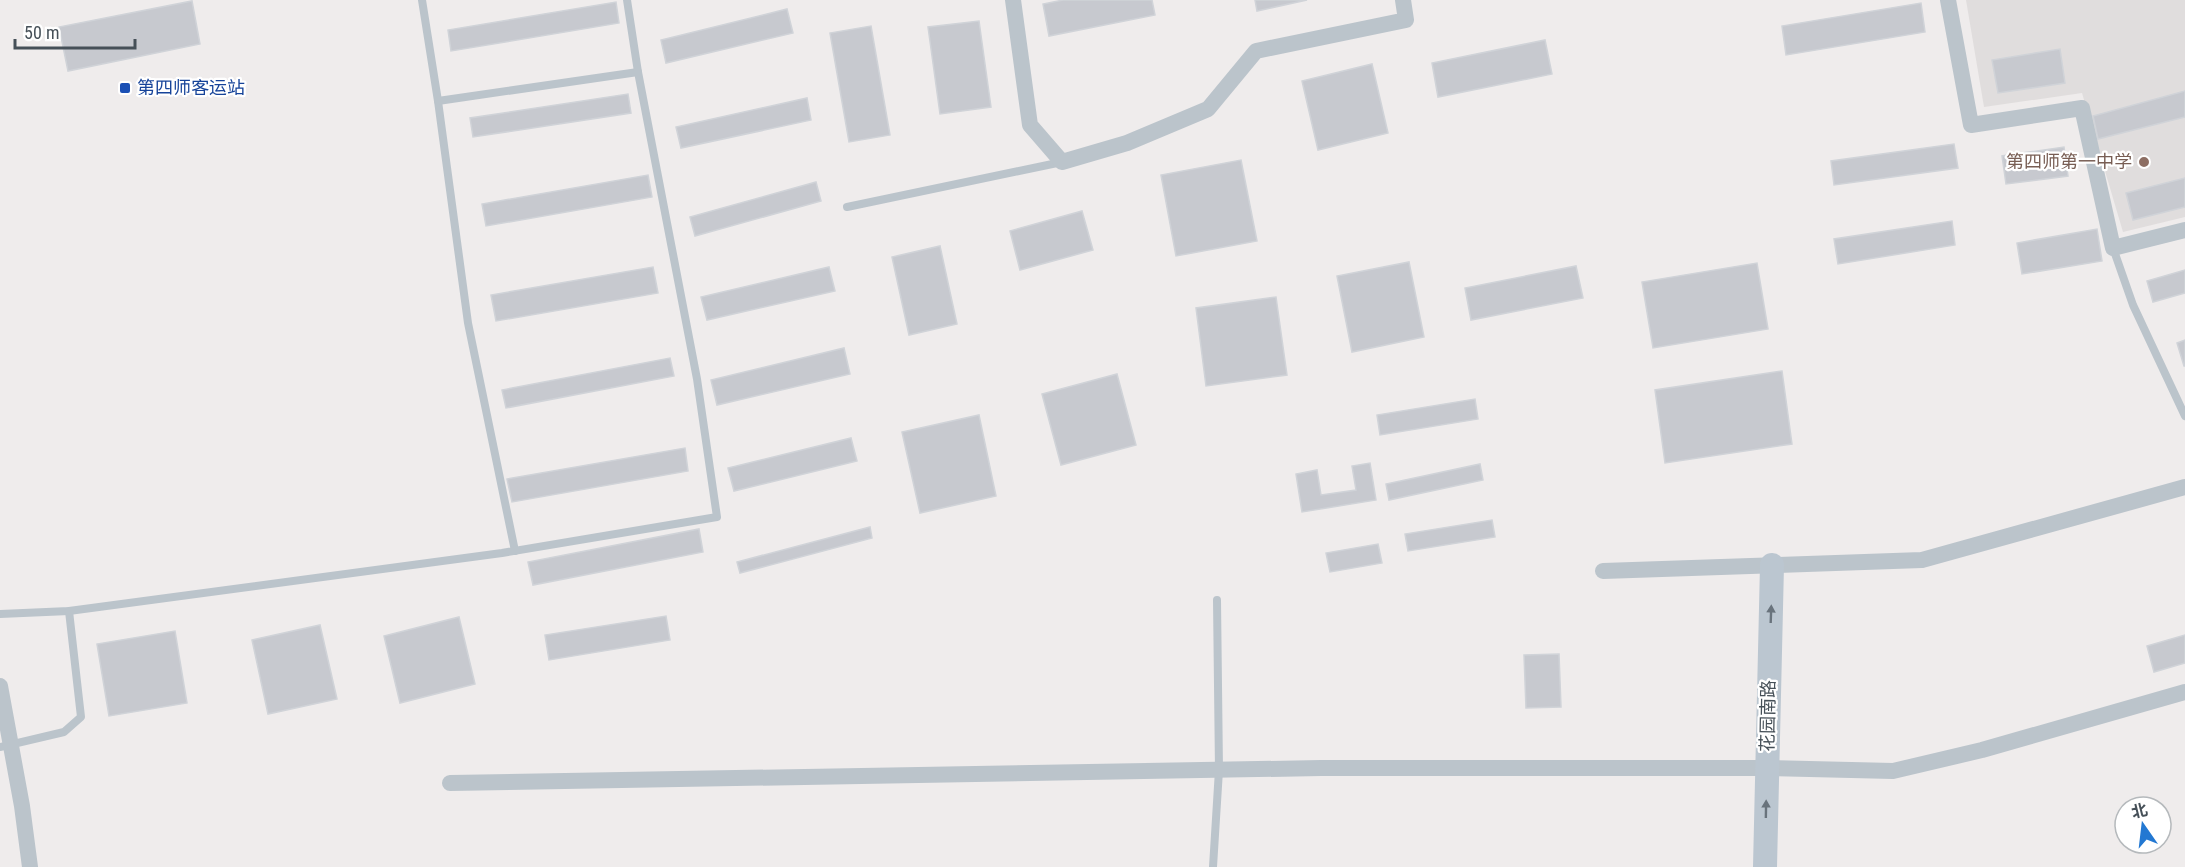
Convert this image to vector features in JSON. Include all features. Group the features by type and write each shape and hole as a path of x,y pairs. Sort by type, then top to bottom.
{"street":[{"path":"1013,0 1030,125 1062,162 1127,143 1208,109 1256,51 1406,20 1403,0"},
{"path":"1948,0 1971,124 2082,108 2113,248 2185,230"},
{"path":"1603,571 1922,560 2185,487"},
{"name":"花园南路","path":"1765,867 1772,565"},
{"path":"0,686 5,746 30,867"},
{"path":"450,783 1219,770 1767,768 1893,771 1982,750 2185,692"}],"lane":[{"path":"422,0 468,323 515,551"},
{"path":"0,614 69,611 515,551 717,518 697,379 638,72 627,0"},
{"path":"438,101 638,72"},
{"path":"847,207 1062,162"},
{"path":"2113,248 2133,305 2185,416"},
{"path":"1214,867 1219,770 1217,600"},
{"path":"5,746 64,732 81,717 69,611"}],"shaded area":[{"name":"第四师第一中学","path":"1966,0 2185,0 2185,217 2123,232 2082,93 1984,107"}],"building":[{"path":"1063,0 1152,0 1155,15 1049,36 1043,4"},
{"path":"1255,0 1307,0 1257,11"},
{"path":"192,1 200,44 68,71 59,27"},
{"path":"616,2 619,23 451,51 448,30"},
{"path":"1921,3 1925,32 1786,55 1782,26"},
{"path":"787,9 793,33 666,63 661,40"},
{"path":"979,21 991,107 940,114 928,27"},
{"path":"871,26 890,135 849,142 830,33"},
{"path":"1545,40 1552,74 1438,97 1432,63"},
{"path":"2060,49 2065,83 1998,93 1992,60"},
{"path":"1372,64 1388,133 1318,150 1302,81"},
{"path":"2185,91 2185,117 2098,139 2093,116"},
{"path":"628,94 631,113 473,137 470,118"},
{"path":"807,98 811,120 681,148 676,127"},
{"path":"1954,144 1958,168 1834,185 1831,161"},
{"path":"2064,147 2068,176 2006,184 2002,156"},
{"path":"1241,160 1257,241 1176,256 1161,175"},
{"path":"648,175 652,197 486,226 482,204"},
{"path":"2185,178 2185,207 2133,220 2126,193"},
{"path":"816,182 821,201 695,236 690,217"},
{"path":"1082,211 1093,250 1020,270 1010,231"},
{"path":"1952,221 1955,245 1838,264 1834,239"},
{"path":"2097,229 2102,261 2022,274 2017,243"},
{"path":"940,246 957,324 909,335 892,257"},
{"path":"1409,262 1424,337 1352,352 1337,276"},
{"path":"1757,263 1768,329 1653,348 1642,282"},
{"path":"1576,266 1583,298 1471,320 1465,288"},
{"path":"653,267 658,293 496,321 491,295"},
{"path":"829,267 835,291 707,320 701,297"},
{"path":"2185,270 2185,293 2153,302 2147,281"},
{"path":"1276,297 1287,375 1206,386 1196,308"},
{"path":"2185,340 2185,366 2184,366 2177,343"},
{"path":"844,348 850,374 717,405 711,380"},
{"path":"670,358 674,376 506,408 502,390"},
{"path":"1782,371 1792,444 1665,463 1655,390"},
{"path":"1117,374 1136,445 1061,465 1042,394"},
{"path":"1475,399 1478,419 1380,435 1377,415"},
{"path":"979,415 996,496 920,513 902,432"},
{"path":"851,438 857,461 734,491 728,468"},
{"path":"685,448 688,471 512,502 507,479"},
{"path":"1370,463 1376,500 1302,512 1296,474 1317,470 1321,495 1356,490 1352,466"},
{"path":"1480,464 1483,480 1389,500 1386,484"},
{"path":"1492,520 1495,537 1408,551 1405,534"},
{"path":"870,527 872,538 740,573 737,562"},
{"path":"699,529 703,552 533,585 528,562"},
{"path":"1378,544 1382,563 1330,572 1326,553"},
{"path":"666,616 670,640 549,660 545,635"},
{"path":"459,617 475,684 400,703 384,636"},
{"path":"320,625 337,699 268,714 252,640"},
{"path":"175,631 187,703 109,716 97,644"},
{"path":"2185,635 2185,663 2154,672 2147,646"},
{"path":"1559,654 1561,707 1526,708 1524,655"}],"place":[{"name":"第四师客运站","path":"125,88"},
{"name":"第四师第一中学","path":"2144,162"}]}
